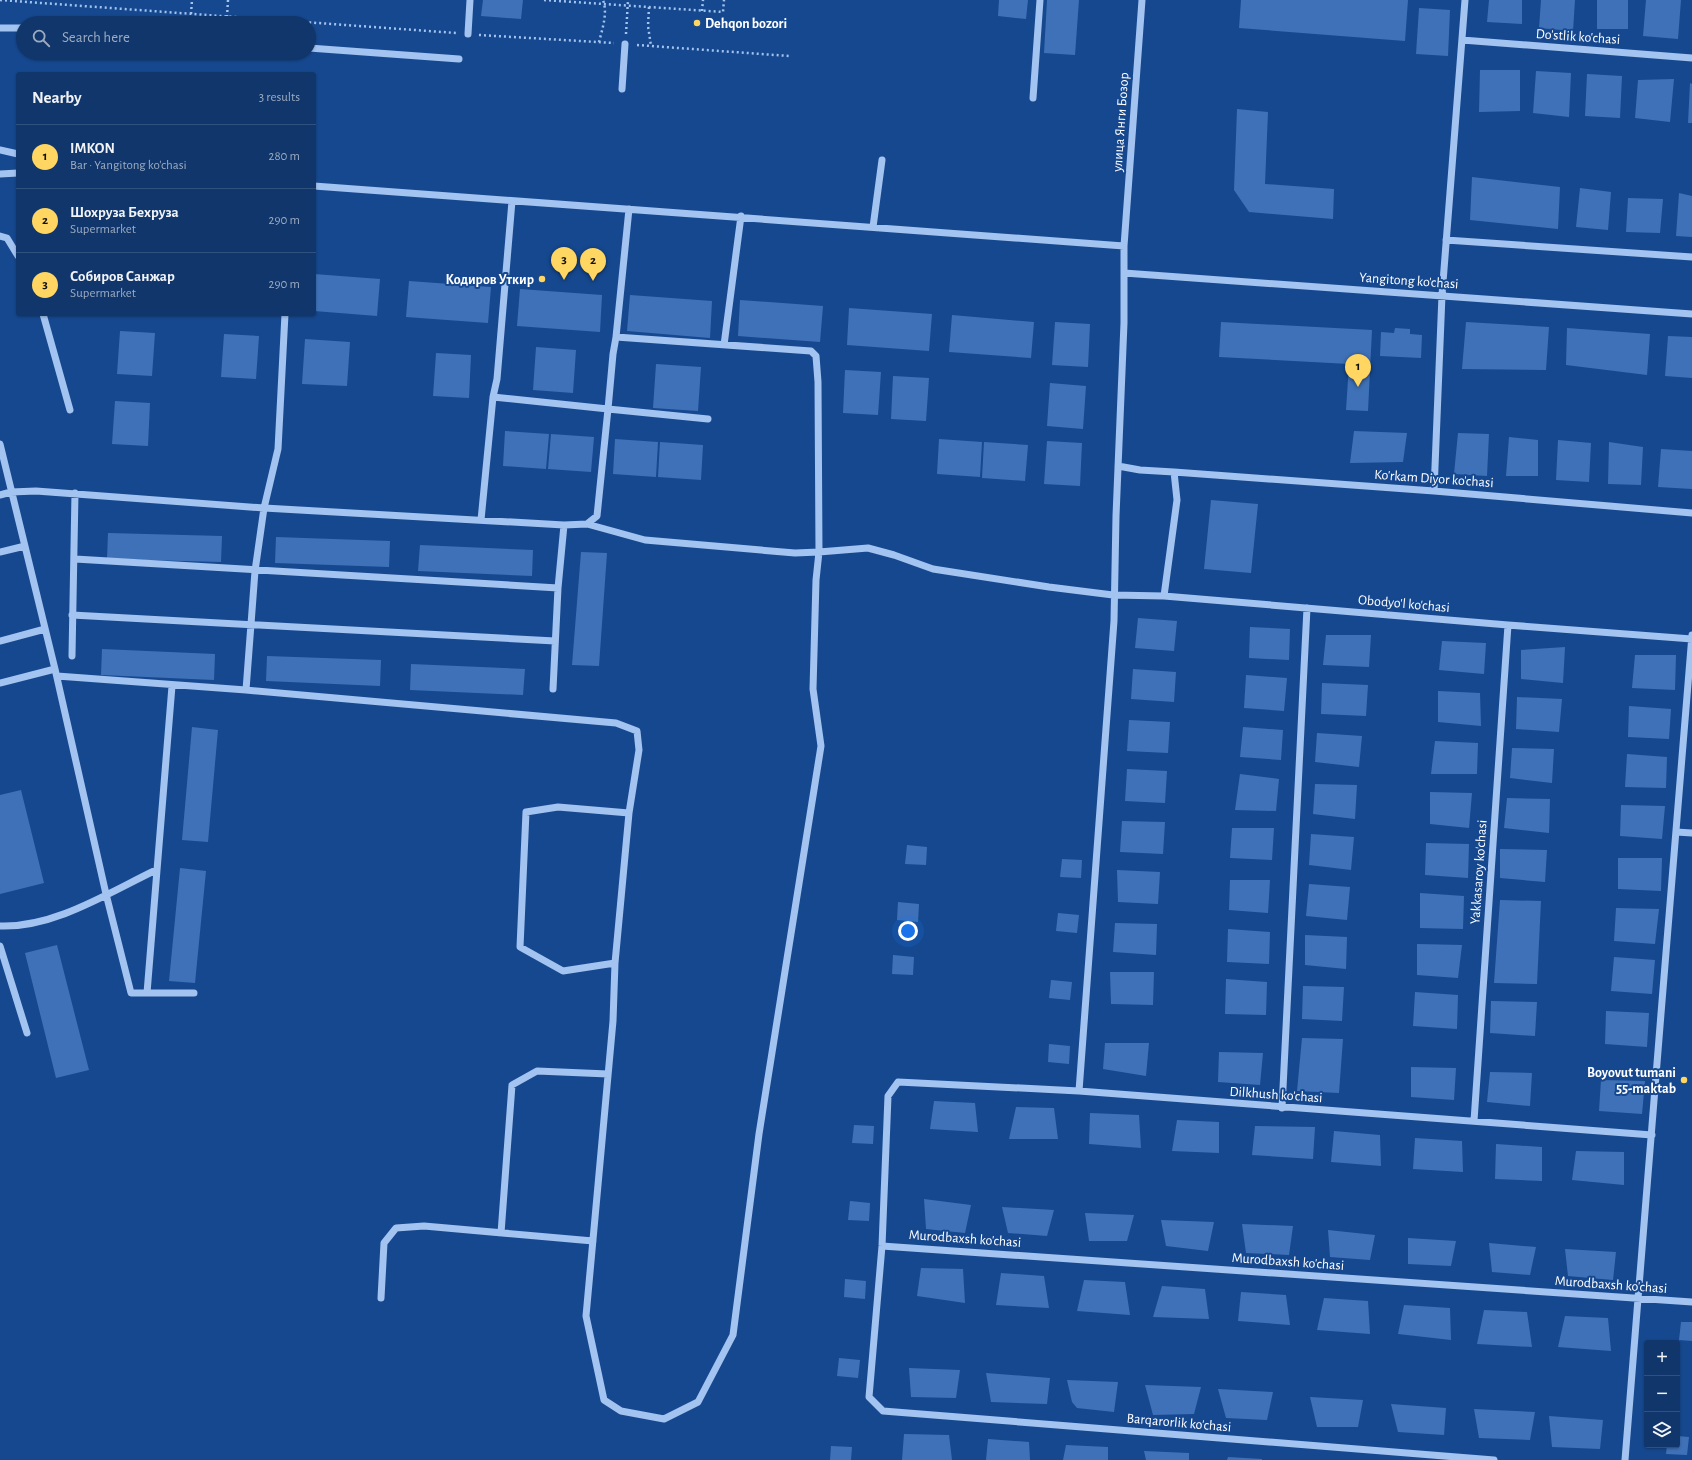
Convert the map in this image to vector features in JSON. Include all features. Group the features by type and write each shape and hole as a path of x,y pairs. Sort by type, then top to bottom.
{"street":[{"path":"468,34 470,0"},
{"path":"1033,98 1040,0"},
{"name":"улица Янги Бозор","path":"1079,1092 1114,621 1113,595 1124,323 1124,246 1142,0"},
{"path":"1434,491 1442,295 1465,0"},
{"path":"0,28 16,28"},
{"name":"Do'stlik ko'chasi","path":"1462,40 1692,58"},
{"path":"622,88 625,44"},
{"path":"316,49 459,59"},
{"path":"0,150 16,154"},
{"path":"873,227 882,160"},
{"path":"0,174 16,173"},
{"path":"316,186 741,216 1124,246"},
{"path":"481,520 493,398 497,379 512,201"},
{"path":"587,524 597,516 629,209"},
{"path":"724,345 741,216"},
{"path":"0,236 7,238 16,253"},
{"path":"1446,240 1692,257"},
{"name":"Yangitong ko'chasi","path":"1124,273 1692,314"},
{"path":"44,316 70,410"},
{"path":"246,690 255,571 264,508 278,449 285,316"},
{"path":"0,683 56,673 172,686 246,690 616,723 638,731 639,750 629,813 615,963 613,1022 586,1316 604,1400 621,1410 664,1419 698,1402 733,1335 759,1134 821,746 814,689 816,580 819,552 818,382 816,356 811,351 616,337"},
{"path":"493,398 708,419"},
{"path":"0,444 56,673 106,894 131,993 194,993"},
{"name":"Ko'rkam Diyor ko'chasi","path":"1118,466 1140,470 1434,491 1692,513"},
{"path":"1164,596 1177,500 1174,472"},
{"name":"Obodyo'l ko'chasi","path":"0,495 11,492 36,491 264,508 481,520 587,524 645,540 796,554 868,548 933,569 1048,587 1113,595 1164,596 1692,639"},
{"path":"72,656 72,615 75,559 75,493"},
{"path":"553,689 558,588 564,524"},
{"path":"0,552 25,546"},
{"path":"75,559 558,588"},
{"path":"1282,1108 1307,608"},
{"path":"72,615 556,641"},
{"name":"Yakkasaroy ko'chasi","path":"1474,1121 1508,625"},
{"path":"0,641 45,629"},
{"path":"1625,1460 1636,1299 1652,1135 1692,635"},
{"path":"146,993 172,686"},
{"path":"615,963 562,971 520,947 526,812 558,807 629,813"},
{"path":"1676,832 1692,833"},
{"path":"0,926 43,921 85,905 156,870"},
{"path":"0,946 26,1033"},
{"path":"501,1233 512,1085 537,1071 608,1074"},
{"name":"Dilkhush ko'chasi","path":"882,1246 888,1096 898,1082 1079,1092 1652,1135"},
{"path":"380,1298 384,1243 396,1228 424,1226 593,1241"},
{"name":"Murodbaxsh ko'chasi","path":"882,1246 1692,1302"},
{"name":"Barqarorlik ko'chasi","path":"882,1246 869,1397 883,1411 1494,1460"}],"path":[{"path":"0,0 215,16"},
{"path":"191,14 192,0"},
{"path":"227,16 228,0"},
{"path":"544,0 723,12 724,0"},
{"path":"599,42 604,24 605,4 603,0"},
{"path":"625,44 628,0"},
{"path":"702,11 703,0"},
{"path":"649,7 648,26 651,46"},
{"path":"316,23 789,56"}],"building":[{"path":"483,0 523,0 521,19 481,16"},
{"path":"999,0 1028,0 1026,19 998,16"},
{"path":"1047,0 1079,0 1075,55 1044,53"},
{"path":"1241,0 1408,0 1405,41 1239,28"},
{"path":"1489,0 1522,0 1522,24 1487,22"},
{"path":"1541,0 1575,0 1573,31 1539,28"},
{"path":"1597,0 1628,0 1628,29 1597,29"},
{"path":"1646,0 1681,0 1678,39 1643,36"},
{"path":"1419,8 1450,10 1448,56 1416,54"},
{"path":"1480,70 1520,70 1520,111 1479,112"},
{"path":"1536,71 1571,73 1569,117 1533,113"},
{"path":"1587,74 1622,76 1620,118 1585,116"},
{"path":"1674,79 1670,122 1635,118 1638,80"},
{"path":"1690,83 1692,84 1692,123 1688,123"},
{"path":"1237,109 1268,112 1265,184 1334,189 1333,219 1249,212 1234,190"},
{"path":"1472,177 1560,187 1558,229 1470,220"},
{"path":"1580,188 1611,192 1608,230 1576,227"},
{"path":"1679,193 1692,196 1692,237 1676,236"},
{"path":"1628,198 1663,199 1660,233 1626,232"},
{"path":"316,274 380,279 377,316 316,311"},
{"path":"409,281 491,287 488,323 406,317"},
{"path":"520,289 602,295 600,332 517,326"},
{"path":"630,295 712,301 710,338 627,331"},
{"path":"740,300 823,306 820,342 738,336"},
{"path":"849,308 932,314 929,351 847,345"},
{"path":"952,315 1034,322 1031,358 949,352"},
{"path":"1055,322 1090,324 1088,367 1052,365"},
{"path":"1221,322 1372,330 1368,411 1346,410 1349,364 1219,357"},
{"path":"1466,322 1549,327 1546,370 1462,369"},
{"path":"1395,328 1410,329 1410,334 1422,335 1421,358 1380,356 1381,332 1394,333"},
{"path":"1567,328 1650,334 1647,375 1566,365"},
{"path":"120,331 155,333 152,376 117,374"},
{"path":"224,334 259,336 256,379 221,377"},
{"path":"1668,336 1692,337 1692,378 1665,376"},
{"path":"305,339 350,342 347,386 302,384"},
{"path":"536,347 576,350 573,393 533,390"},
{"path":"436,353 471,355 469,398 433,396"},
{"path":"656,364 701,367 698,411 653,408"},
{"path":"845,370 881,372 878,415 843,413"},
{"path":"893,376 929,378 926,421 891,419"},
{"path":"1050,383 1086,386 1083,429 1047,426"},
{"path":"115,401 150,403 148,446 112,444"},
{"path":"505,431 549,434 546,469 503,466"},
{"path":"1354,431 1407,433 1403,462 1350,463"},
{"path":"1458,433 1489,434 1487,476 1454,474"},
{"path":"551,434 594,437 591,472 548,469"},
{"path":"1509,437 1538,440 1538,476 1506,476"},
{"path":"615,439 658,442 656,477 613,474"},
{"path":"939,439 982,442 980,477 937,474"},
{"path":"1558,440 1591,443 1589,482 1556,480"},
{"path":"1047,441 1082,443 1080,486 1044,484"},
{"path":"660,442 703,445 701,480 658,477"},
{"path":"984,442 1028,445 1025,481 982,478"},
{"path":"1609,442 1643,447 1641,485 1608,484"},
{"path":"1661,449 1692,451 1692,489 1658,487"},
{"path":"1211,500 1258,504 1251,573 1204,569"},
{"path":"108,533 222,536 221,562 107,559"},
{"path":"276,537 390,541 389,567 275,563"},
{"path":"420,545 533,550 532,576 418,571"},
{"path":"581,552 607,553 599,666 572,665"},
{"path":"1138,618 1177,621 1174,651 1135,648"},
{"path":"1250,627 1290,629 1289,660 1249,658"},
{"path":"1326,635 1371,635 1369,667 1323,665"},
{"path":"1442,641 1486,643 1484,674 1439,670"},
{"path":"1565,647 1563,683 1521,679 1521,650"},
{"path":"102,649 215,654 214,680 101,675"},
{"path":"1635,655 1676,655 1675,690 1632,688"},
{"path":"267,656 381,660 380,686 266,681"},
{"path":"411,664 525,669 523,695 410,690"},
{"path":"1133,669 1176,672 1174,702 1131,699"},
{"path":"1246,675 1287,678 1284,711 1244,708"},
{"path":"1322,683 1368,685 1366,716 1321,714"},
{"path":"1438,691 1480,693 1481,726 1438,722"},
{"path":"1517,697 1562,699 1559,732 1516,729"},
{"path":"1629,706 1671,709 1669,739 1628,737"},
{"path":"1129,720 1170,722 1168,753 1127,751"},
{"path":"192,727 218,730 208,842 182,840"},
{"path":"1243,727 1283,730 1281,760 1240,757"},
{"path":"1317,733 1362,736 1359,767 1315,762"},
{"path":"1435,741 1478,743 1477,774 1431,774"},
{"path":"1512,748 1554,749 1552,783 1510,778"},
{"path":"1627,754 1667,757 1666,788 1625,787"},
{"path":"1127,769 1167,771 1165,803 1125,801"},
{"path":"1240,774 1279,779 1276,811 1235,810"},
{"path":"1315,784 1357,785 1355,819 1313,814"},
{"path":"21,790 44,883 0,894 0,795"},
{"path":"1430,792 1472,793 1469,828 1430,824"},
{"path":"1507,798 1550,799 1549,833 1504,828"},
{"path":"1621,805 1665,806 1662,839 1620,836"},
{"path":"1122,821 1165,822 1163,854 1120,852"},
{"path":"1232,828 1274,828 1272,860 1230,858"},
{"path":"1311,834 1354,837 1351,870 1309,865"},
{"path":"1426,843 1469,844 1468,878 1425,875"},
{"path":"907,845 927,847 926,865 905,864"},
{"path":"1500,849 1547,850 1545,882 1500,878"},
{"path":"1618,858 1662,858 1661,891 1618,889"},
{"path":"1062,859 1082,860 1081,878 1060,877"},
{"path":"180,868 206,871 195,983 169,981"},
{"path":"1117,870 1160,872 1158,904 1118,902"},
{"path":"1230,880 1270,880 1268,913 1229,910"},
{"path":"1309,884 1350,887 1347,920 1306,916"},
{"path":"1420,893 1464,896 1463,929 1420,928"},
{"path":"1500,900 1541,901 1537,984 1494,983"},
{"path":"898,902 919,904 918,922 897,920"},
{"path":"1616,908 1659,909 1655,944 1614,941"},
{"path":"1058,913 1079,915 1077,933 1056,931"},
{"path":"1115,923 1157,924 1156,955 1113,952"},
{"path":"1228,929 1270,932 1269,964 1227,962"},
{"path":"1305,935 1347,937 1346,969 1305,965"},
{"path":"1417,944 1462,945 1458,978 1417,975"},
{"path":"57,945 89,1070 56,1078 25,953"},
{"path":"893,955 914,957 913,975 892,974"},
{"path":"1614,957 1655,960 1652,994 1611,991"},
{"path":"1110,972 1154,972 1153,1005 1111,1004"},
{"path":"1226,979 1267,982 1266,1015 1225,1014"},
{"path":"1051,980 1072,982 1070,1000 1049,998"},
{"path":"1303,986 1344,987 1342,1021 1302,1019"},
{"path":"1415,992 1458,995 1457,1029 1413,1026"},
{"path":"1491,1001 1537,1002 1535,1036 1490,1033"},
{"path":"1606,1011 1649,1013 1647,1047 1605,1044"},
{"path":"1302,1038 1343,1039 1339,1093 1297,1091"},
{"path":"1105,1043 1149,1043 1146,1076 1103,1069"},
{"path":"1049,1044 1070,1046 1069,1064 1048,1062"},
{"path":"1219,1052 1263,1053 1260,1085 1218,1082"},
{"path":"1411,1067 1456,1068 1454,1100 1411,1097"},
{"path":"1490,1072 1532,1073 1530,1106 1487,1102"},
{"path":"1601,1080 1645,1081 1642,1114 1599,1111"},
{"path":"934,1101 975,1103 978,1132 930,1129"},
{"path":"1016,1107 1054,1108 1058,1139 1009,1139"},
{"path":"1090,1113 1139,1115 1141,1148 1089,1144"},
{"path":"1177,1120 1219,1122 1219,1153 1172,1151"},
{"path":"854,1125 874,1126 873,1144 852,1143"},
{"path":"1255,1126 1315,1127 1313,1159 1252,1155"},
{"path":"1334,1131 1380,1135 1381,1166 1331,1162"},
{"path":"1415,1138 1462,1141 1463,1172 1413,1169"},
{"path":"1496,1144 1542,1147 1542,1181 1495,1179"},
{"path":"1576,1151 1624,1152 1624,1185 1572,1180"},
{"path":"924,1199 971,1205 965,1233 926,1229"},
{"path":"850,1201 870,1203 869,1221 848,1220"},
{"path":"1002,1207 1054,1210 1047,1236 1008,1233"},
{"path":"1085,1213 1134,1215 1127,1241 1089,1241"},
{"path":"1161,1220 1214,1222 1208,1251 1166,1246"},
{"path":"1242,1224 1293,1226 1289,1255 1246,1253"},
{"path":"1328,1230 1375,1235 1370,1260 1330,1257"},
{"path":"1408,1238 1456,1241 1451,1266 1408,1264"},
{"path":"1489,1243 1536,1247 1530,1275 1492,1272"},
{"path":"1565,1249 1616,1252 1613,1280 1568,1276"},
{"path":"921,1268 963,1269 965,1303 917,1296"},
{"path":"1001,1273 1044,1276 1049,1308 996,1305"},
{"path":"845,1279 866,1281 865,1299 844,1297"},
{"path":"1084,1280 1125,1282 1130,1315 1077,1311"},
{"path":"1162,1286 1205,1289 1209,1319 1153,1317"},
{"path":"1241,1292 1286,1295 1290,1325 1238,1321"},
{"path":"1324,1298 1368,1301 1370,1334 1317,1330"},
{"path":"1404,1305 1450,1308 1451,1340 1398,1334"},
{"path":"1484,1310 1527,1312 1532,1347 1477,1344"},
{"path":"1565,1316 1608,1318 1611,1351 1558,1347"},
{"path":"1681,1322 1692,1322 1692,1341 1679,1340"},
{"path":"839,1358 860,1360 858,1378 837,1376"},
{"path":"909,1368 960,1370 956,1398 911,1397"},
{"path":"986,1373 1050,1378 1047,1404 991,1402"},
{"path":"1067,1380 1118,1382 1114,1412 1077,1408 1072,1402"},
{"path":"1145,1385 1201,1387 1194,1414 1153,1415"},
{"path":"1218,1389 1273,1392 1267,1420 1226,1418"},
{"path":"1310,1397 1363,1400 1358,1427 1317,1427"},
{"path":"1391,1404 1446,1408 1444,1435 1398,1432"},
{"path":"1474,1409 1535,1412 1530,1440 1479,1438"},
{"path":"1549,1416 1603,1420 1600,1449 1552,1447"},
{"path":"904,1434 949,1435 952,1460 902,1460"},
{"path":"1680,1436 1689,1437 1687,1455 1666,1454 1667,1448 1680,1448"},
{"path":"988,1439 1029,1442 1030,1460 986,1460"},
{"path":"1066,1445 1108,1447 1108,1460 1063,1460"},
{"path":"831,1446 852,1447 851,1460 830,1460"},
{"path":"1144,1451 1189,1453 1189,1460 1146,1460"},
{"path":"1228,1457 1262,1459 1262,1460 1227,1460"}],"place":[{"name":"Dehqon bozori","path":"697,23"},
{"name":"Кодиров Уткир","path":"542,279"},
{"name":"Собиров Санжар","path":"564,280"},
{"name":"Шохруза Бехруза","path":"593,281"},
{"name":"IMKON","path":"1358,387"},
{"name":"Boyovut tumani 55-maktab","path":"1684,1080"}]}
